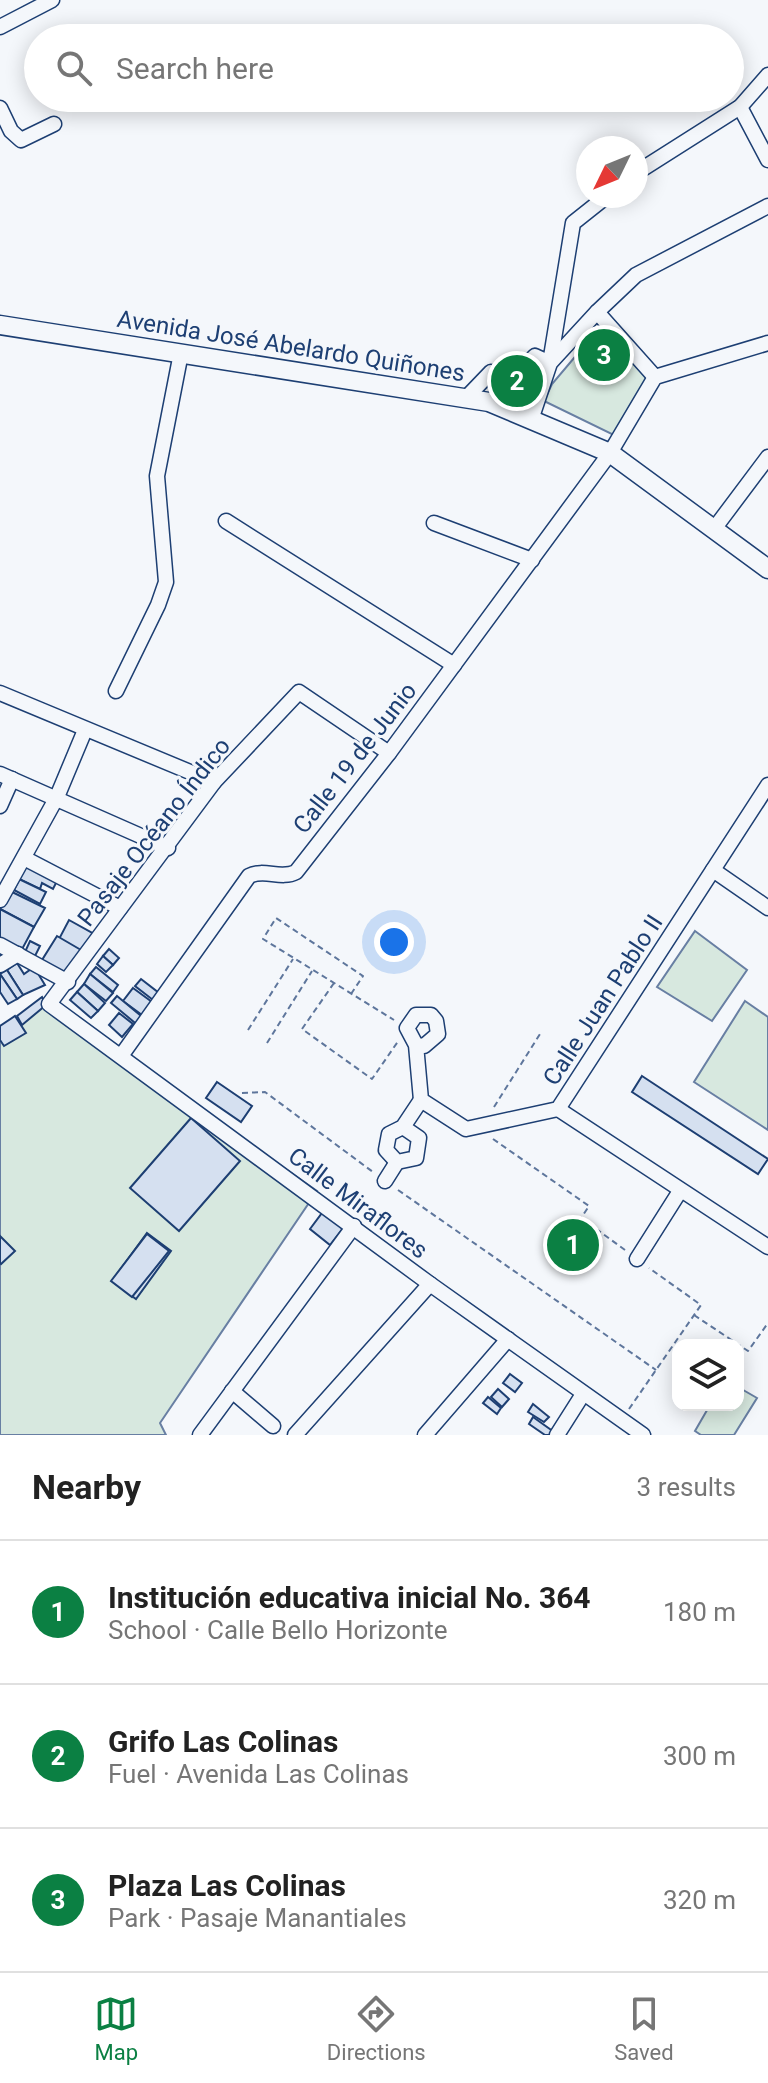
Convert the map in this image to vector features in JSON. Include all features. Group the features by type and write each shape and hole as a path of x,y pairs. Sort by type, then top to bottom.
{"main road":[{"name":"Avenida José Abelardo Quiñones","path":"0,325 489,402 610,453 768,569"}],"street":[{"path":"0,27 52,0"},
{"path":"744,102 768,75"},
{"path":"0,108 11,131 21,140 54,124"},
{"path":"648,165 732,112"},
{"path":"743,112 768,160"},
{"path":"550,363 636,275 768,206"},
{"path":"524,417 550,363 573,223 592,208"},
{"path":"597,312 655,377 768,343"},
{"path":"116,691 166,582 157,476 181,353"},
{"path":"511,380 535,356 550,363"},
{"path":"466,398 491,372 511,380 524,417"},
{"name":"Calle 19 de Junio","path":"121,1056 249,876 257,872 289,875 296,872 389,753 610,453 655,377"},
{"path":"714,529 768,457"},
{"path":"226,521 454,665"},
{"path":"434,523 532,560"},
{"name":"Pasaje Océano Índico","path":"49,1004 168,848 214,782 299,692 389,753"},
{"path":"0,693 214,782"},
{"path":"0,900 57,797 85,730"},
{"path":"0,806 6,777 168,848"},
{"name":"Calle Juan Pablo II","path":"480,1126 558,1109 768,785"},
{"path":"24,858 120,908"},
{"path":"713,870 768,908"},
{"path":"0,945 68,982"},
{"path":"0,965 18,954"},
{"name":"Calle Miraflores","path":"49,1004 430,1284 643,1435"},
{"path":"397,1162 390,1157 386,1142 389,1134 403,1127 421,1100 416,1045 407,1028 416,1015 431,1015 436,1021 438,1034 424,1046 416,1045"},
{"path":"421,1100 466,1129 480,1126"},
{"path":"558,1109 768,1247"},
{"path":"385,1181 397,1162 416,1158 419,1138 403,1127"},
{"path":"637,1259 680,1191"},
{"path":"200,1435 354,1226"},
{"path":"232,1391 270,1430 294,1435 430,1284"},
{"path":"425,1435 508,1339"},
{"path":"557,1435 583,1394"}],"path":[{"path":"334,983 302,1029 372,1079 407,1028 351,994 334,983 263,939 276,918 363,976 351,994"},
{"path":"248,1030 293,958"},
{"path":"267,1043 313,970"},
{"path":"540,1034 480,1126 589,1206 581,1218 701,1305 621,1420"},
{"path":"242,1093 265,1092 385,1181 656,1370"},
{"path":"694,1315 748,1351 768,1323"}],"shaded area":[{"path":"601,326 656,384 624,440 544,401 552,384"},
{"path":"695,931 747,970 712,1021 657,987"},
{"path":"745,1001 768,1017 768,1130 694,1082"},
{"path":"49,1004 317,1191 160,1423 166,1435 0,1435 0,1030"},
{"path":"744,1390 757,1398 734,1435 701,1435 695,1431 707,1411 744,1411"}],"building":[{"path":"521,353 530,361 515,376 497,370 502,358 512,362"},
{"path":"26,866 57,881 53,889 42,883 40,889 19,879"},
{"path":"19,879 46,892 40,904 14,890"},
{"path":"8,890 45,908 34,927 0,909"},
{"path":"0,909 34,927 20,953 0,943"},
{"path":"69,920 94,934 83,953 59,939"},
{"path":"57,936 81,950 66,975 42,960"},
{"path":"30,941 40,946 35,956 25,952"},
{"path":"109,949 119,958 113,965 103,956"},
{"path":"103,956 113,965 106,972 97,964"},
{"path":"17,963 24,974 34,967 45,985 23,995 7,970"},
{"path":"96,967 118,985 113,992 90,974"},
{"path":"7,970 23,995 17,999 0,974"},
{"path":"0,974 17,999 8,1004 0,992"},
{"path":"90,974 113,993 106,1001 84,984"},
{"path":"141,979 159,993 153,1000 135,986"},
{"path":"84,984 105,1003 98,1011 77,992"},
{"path":"133,988 152,1002 142,1015 123,1001"},
{"path":"77,992 98,1011 91,1018 70,1000"},
{"path":"117,996 146,1020 140,1027 111,1003"},
{"path":"42,997 46,1005 22,1025 17,1016"},
{"path":"119,1013 133,1024 122,1037 109,1025"},
{"path":"15,1016 26,1033 4,1046 0,1040 0,1026"},
{"path":"642,1076 768,1159 758,1174 632,1092"},
{"path":"217,1082 252,1106 241,1122 206,1098"},
{"path":"191,1118 240,1161 179,1231 130,1188"},
{"path":"322,1213 343,1228 330,1245 310,1229"},
{"path":"147,1233 171,1251 136,1299 112,1281"},
{"path":"147,1234 169,1251 132,1297 111,1281"},
{"path":"0,1236 15,1251 1,1264 0,1263"},
{"path":"510,1374 522,1383 515,1392 503,1383"},
{"path":"498,1389 509,1399 502,1407 491,1397"},
{"path":"488,1397 501,1408 497,1414 483,1403"},
{"path":"533,1404 549,1417 544,1422 528,1412"},
{"path":"533,1417 554,1432 552,1435 545,1435 529,1424"}],"place":[{"name":"Plaza Las Colinas","path":"604,355"},
{"name":"Grifo Las Colinas","path":"517,381"},
{"name":"Institución educativa inicial No. 364","path":"573,1245"}]}
